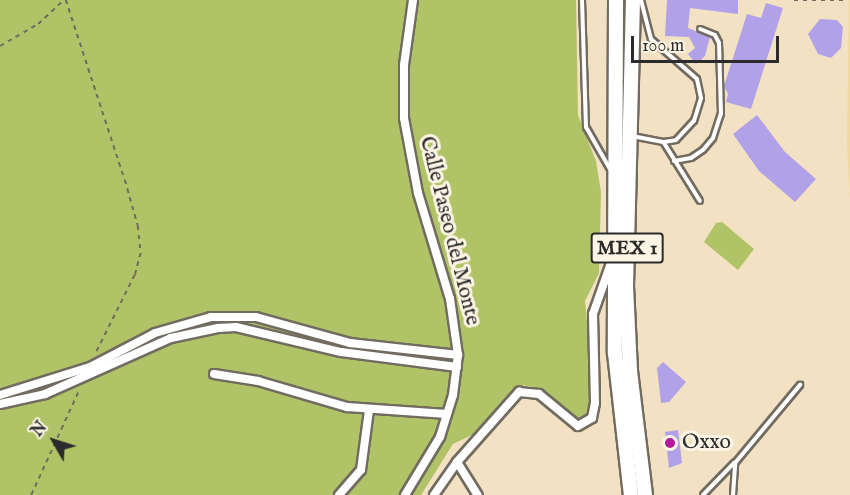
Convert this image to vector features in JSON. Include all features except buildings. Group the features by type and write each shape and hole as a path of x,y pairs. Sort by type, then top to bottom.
{"highway":[{"name":"MEX 1","path":"615,0 613,172 615,353 624,444 642,495"},
{"name":"MEX 1","path":"633,0 627,321 642,495"},
{"path":"624,444 624,495"}],"street":[{"name":"Calle Paseo del Monte","path":"405,495 430,460 447,414 458,355 446,281 418,193 404,118 404,65 413,0"},
{"path":"434,495 457,462 519,392 539,394 578,426 592,418 595,403 592,314 614,256"},
{"path":"0,395 90,367 155,333 187,322 233,316 289,325 350,344 458,355"},
{"path":"286,336 289,325"},
{"path":"0,404 45,394 84,379 171,338 195,332 236,327 286,336 341,352 457,367"},
{"path":"214,374 369,410 447,414"},
{"path":"339,495 362,470 369,410"},
{"path":"457,462 478,495"}],"lane":[{"path":"582,0 585,127 613,172"},
{"path":"631,136 664,142 689,129 699,109 700,88 688,68 651,39 641,0"},
{"path":"674,161 691,158 704,150 713,138 721,114 719,43 715,35 700,30"},
{"path":"664,142 700,201"},
{"path":"704,495 735,463 800,385"},
{"path":"734,495 735,463"}],"path":[{"path":"0,46 38,24 65,0 138,226 141,253 135,275 90,367"},
{"path":"794,0 846,0"},
{"path":"31,495 84,379"}],"green space":[{"path":"0,0 576,0 578,115 596,161 601,192 599,273 585,301 594,390 589,413 579,419 573,417 540,389 523,385 508,395 474,434 453,444 421,495 0,495"},
{"path":"722,222 754,249 738,270 704,242 716,223"}],"sand":[{"path":"850,0 850,198 847,144"}],"place":[{"name":"Oxxo","path":"670,443"}]}
